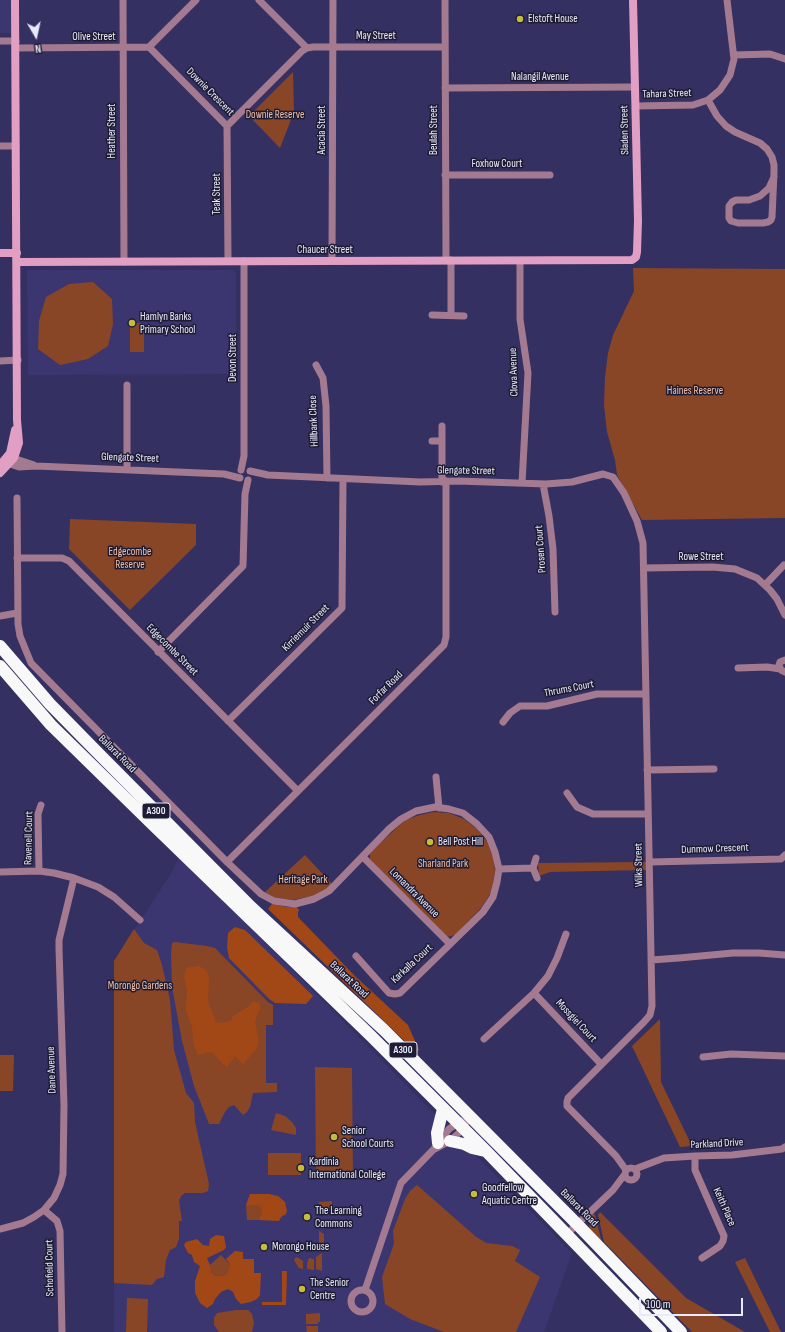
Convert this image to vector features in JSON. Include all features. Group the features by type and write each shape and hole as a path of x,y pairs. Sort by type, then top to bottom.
{"highway":[{"name":"Ballarat Road","path":"0,646 50,704 108,763 251,907 384,1030 577,1224 681,1332"},
{"name":"A300","path":"0,666 51,725 365,1030 486,1151 661,1332"},
{"path":"443,1109 438,1133 440,1144 464,1144 472,1148 486,1151"}],"street":[{"path":"0,474 19,443 17,420 16,0"},
{"name":"Heather Street","path":"123,0 124,262"},
{"path":"148,47 196,0"},
{"path":"259,0 307,48"},
{"name":"Acacia Street","path":"332,260 333,0"},
{"name":"Beulah Street","path":"445,0 445,175 451,315"},
{"name":"Sladen Street","path":"633,0 636,106 637,249 636,256 633,259"},
{"name":"Tahara Street","path":"636,106 689,106 708,100 720,90 728,79 733,66 734,55 727,0"},
{"name":"Olive Street","path":"0,41 16,44 123,48 148,47"},
{"name":"Downie Crescent","path":"148,47 227,126 302,51 307,48"},
{"name":"May Street","path":"307,48 445,47"},
{"path":"734,55 770,54 785,59"},
{"name":"Nalangil Avenue","path":"445,88 635,87"},
{"path":"708,100 717,116 726,126 766,148 774,161 774,177 772,217 770,221 763,223 736,223 731,221 729,206 732,202 736,200 749,200 760,196 769,188 774,177"},
{"name":"Teak Street","path":"227,126 228,261"},
{"path":"0,146 16,146"},
{"name":"Foxhow Court","path":"445,175 550,175"},
{"path":"0,253 17,253"},
{"name":"Chaucer Street","path":"17,262 332,260 630,261 633,259"},
{"name":"Devon Street","path":"158,652 243,566 245,494 244,261"},
{"name":"Clova Avenue","path":"520,261 520,319 528,373 522,483"},
{"path":"432,315 464,316"},
{"path":"0,360 18,360"},
{"name":"Hillbank Close","path":"316,365 324,378 327,478"},
{"path":"127,384 127,469"},
{"name":"Forfar Road","path":"227,862 446,642 442,426"},
{"path":"432,441 442,441"},
{"name":"Glengate Street","path":"7,461 36,466 444,482 543,484 572,482 603,474 613,477 624,493 637,521"},
{"name":"Kirriemuir Street","path":"228,722 342,608 343,479"},
{"name":"Prosen Court","path":"543,484 553,548 555,612"},
{"name":"Ballarat Road","path":"18,498 17,613 19,632 33,665 227,862 261,894 274,901 295,904 314,899 329,892 363,857"},
{"name":"Wilks Street","path":"631,1172 567,1106 566,1102 568,1098 601,1064 644,1022 650,1015 652,1006 644,568 643,543 637,521"},
{"name":"Edgecombe Street","path":"17,558 62,558 67,560 298,791"},
{"path":"765,585 784,565"},
{"name":"Rowe Street","path":"644,568 725,567 735,569 757,578 765,585 777,599 785,615"},
{"path":"0,616 17,613"},
{"path":"738,668 767,667 783,664 785,679"},
{"name":"Thrums Court","path":"503,722 510,713 520,706 547,706 597,694 646,694"},
{"path":"647,770 714,769"},
{"path":"436,777 440,808"},
{"path":"567,793 577,807 593,814 648,814"},
{"name":"Ravenell Court","path":"39,871 38,814 41,804"},
{"path":"363,857 389,829 416,811 435,807 440,808 463,813 477,824 489,837 495,852 499,869 498,882 493,897 483,912 450,944"},
{"name":"Lomandra Avenue","path":"363,857 450,944"},
{"name":"Dunmow Crescent","path":"650,862 783,857"},
{"path":"536,858 533,868 537,878"},
{"path":"499,869 533,868"},
{"path":"0,872 39,871 74,878 98,887 114,897 140,920"},
{"name":"Dane Avenue","path":"0,1229 23,1223 44,1210 54,1198 63,1174 64,1105 59,949 74,878"},
{"path":"484,1039 534,994 548,976 566,934"},
{"name":"Karkalla Court","path":"356,956 389,993 394,994 400,993 450,944"},
{"path":"651,960 733,953 785,955"},
{"name":"Mossgiel Court","path":"534,994 601,1064"},
{"path":"703,1057 731,1054 785,1056"},
{"path":"766,1056 785,1061"},
{"path":"365,1290 401,1183 469,1116"},
{"path":"440,1144 449,1129 460,1126"},
{"name":"Parkland Drive","path":"631,1172 664,1158 732,1155 782,1149 785,1147"},
{"name":"Keith Place","path":"695,1156 695,1170 724,1236 720,1246 702,1258"},
{"path":"567,1234 631,1172"},
{"name":"Schofield Court","path":"44,1210 56,1221 60,1231 62,1332"}],"shaded area":[{"path":"0,0 15,0 16,33 0,33"},
{"name":"Hamlyn Banks Primary School","path":"27,270 233,270 236,272 236,374 28,375"},
{"name":"Kardinia International College","path":"180,856 572,1253 544,1332 114,1332 114,961 170,875"},
{"path":"272,904 297,907 299,910 298,917 355,976 408,1025 419,1050 416,1052 268,909"},
{"path":"235,927 245,930 313,996 306,1004 275,1003 269,999 229,958 227,947 228,933"},
{"path":"199,966 206,970 209,976 208,1002 216,1022 222,1023 231,1021 233,1016 248,1007 253,1001 259,1003 261,1008 257,1014 255,1023 259,1040 257,1048 243,1064 235,1056 227,1067 213,1053 208,1052 198,1055 194,1046 192,1027 186,1009 187,991 184,977 186,968"},
{"path":"250,1194 269,1194 278,1196 285,1202 287,1211 286,1214 281,1217 279,1221 258,1220 262,1213 262,1209 258,1205 246,1205"},
{"path":"216,1235 224,1236 226,1247 224,1250 207,1258 212,1273 216,1276 226,1275 230,1264 226,1259 235,1251 243,1252 243,1259 254,1259 254,1273 261,1273 260,1295 257,1299 241,1304 236,1299 233,1292 228,1289 221,1292 213,1304 207,1308 200,1303 195,1293 195,1281 200,1266 194,1262 192,1255 188,1253 184,1245 186,1242 197,1239 203,1245 209,1246 210,1239"},
{"path":"282,1271 287,1271 286,1305 262,1305 262,1302 282,1302"}],"green space":[{"name":"Downie Reserve","path":"293,72 294,112 280,148 249,116"},
{"name":"Haines Reserve","path":"633,268 785,269 785,518 642,520 617,475 615,460 607,432 604,405 608,353 613,335 634,291"},
{"path":"93,282 112,299 113,324 108,346 88,359 60,365 38,349 39,321 46,297 69,284"},
{"path":"130,323 144,323 144,352 130,352"},
{"name":"Edgecombe Reserve","path":"70,519 196,524 196,545 130,610 69,549"},
{"name":"Sharland Park","path":"433,812 449,813 464,819 476,828 486,840 493,854 495,869 494,884 489,896 481,908 455,935 447,937 370,859 370,854 374,849 405,820"},
{"name":"Heritage Park","path":"305,855 332,884 327,889 313,896 293,900 275,898 265,892"},
{"path":"646,862 646,870 550,872 539,876 538,863"},
{"name":"Morongo Gardens","path":"134,929 144,943 157,950 162,965 170,1000 174,1050 186,1093 194,1103 195,1122 209,1184 208,1191 203,1193 185,1193 181,1196 179,1201 182,1221 179,1221 179,1239 176,1247 170,1250 166,1260 164,1277 157,1279 152,1285 114,1283 114,961"},
{"path":"175,942 215,948 268,1002 273,1005 273,1025 266,1025 266,1083 277,1083 277,1092 253,1093 250,1107 247,1112 243,1115 234,1105 229,1107 219,1124 209,1124 194,1086 182,1041 172,987 171,953 172,943"},
{"path":"660,1019 661,1082 692,1146 680,1147 632,1046"},
{"path":"0,1055 14,1055 13,1091 0,1091"},
{"name":"Senior School Courts","path":"315,1067 352,1068 353,1179 316,1179"},
{"path":"276,1113 285,1116 292,1122 296,1128 296,1135 271,1130"},
{"path":"268,1153 301,1153 301,1175 268,1175"},
{"path":"417,1185 475,1236 486,1243 512,1246 520,1250 515,1261 540,1277 516,1332 444,1332 410,1319 385,1304 382,1277 394,1244 393,1231 405,1199 410,1191"},
{"path":"332,1201 332,1212 325,1210 319,1204 319,1202"},
{"path":"246,1205 258,1205 262,1209 262,1213 258,1220 247,1220"},
{"path":"600,1212 686,1298 745,1332 692,1332 604,1242 598,1215"},
{"path":"593,1213 595,1215 602,1243 590,1230 589,1221"},
{"path":"319,1231 324,1234 324,1249 319,1252"},
{"path":"322,1253 322,1271 316,1269 316,1257"},
{"path":"221,1255 230,1264 226,1275 216,1276 212,1273 210,1265"},
{"path":"297,1257 303,1261 303,1269 299,1268 295,1262 294,1259"},
{"path":"309,1258 314,1259 314,1270 307,1269"},
{"path":"745,1258 781,1332 770,1332 735,1262"},
{"path":"127,1298 148,1299 147,1332 126,1332"},
{"path":"248,1310 252,1314 254,1323 252,1332 219,1332 214,1325 214,1318 217,1313"},
{"path":"320,1313 320,1322 318,1322 318,1324 306,1324 306,1314"},
{"path":"306,1326 318,1326 318,1332 307,1332"}],"place":[{"name":"Elstoft House","path":"520,19"},
{"name":"Hamlyn Banks Primary School","path":"132,323"},
{"name":"Bell Post Hill","path":"430,842"},
{"name":"Senior School Courts","path":"334,1137"},
{"name":"Kardinia International College","path":"301,1168"},
{"name":"Goodfellow Aquatic Centre","path":"474,1194"},
{"name":"The Learning Commons","path":"307,1217"},
{"name":"Morongo House","path":"264,1247"},
{"name":"The Senior Centre","path":"302,1289"}]}
